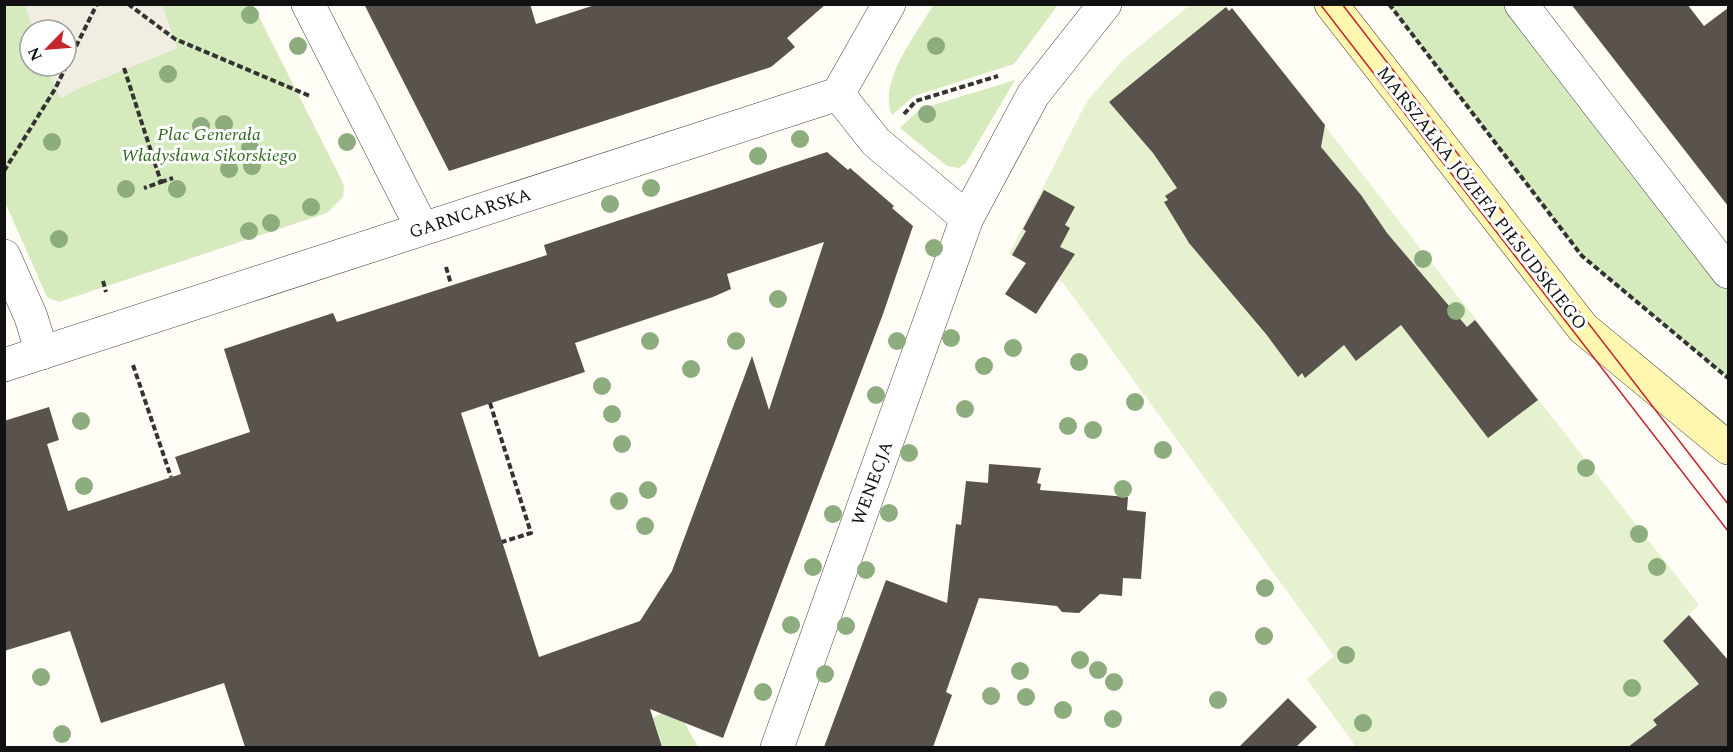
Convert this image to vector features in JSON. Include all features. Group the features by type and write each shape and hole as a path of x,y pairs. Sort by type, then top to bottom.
{"street":[{"path":"308,4 422,228"},
{"path":"889,4 838,94 876,142 967,218"},
{"name":"WENECJA","path":"777,747 967,218 1033,95 1105,4"},
{"name":"MARSZAŁKA JÓZEFA PIŁSUDSKIEGO","path":"1331,4 1582,328 1728,448"},
{"path":"1521,4 1728,272"},
{"name":"GARNCARSKA","path":"4,365 275,279 422,228 838,94"},
{"path":"4,256 31,316 42,353"}],"path":[{"path":"4,171 55,89 96,4"},
{"path":"128,4 175,39 310,96"},
{"path":"1389,4 1582,256 1728,378"},
{"path":"124,68 161,182"},
{"path":"900,117 916,101 999,76"},
{"path":"144,188 173,178"},
{"path":"446,267 451,284"},
{"path":"103,281 106,293"},
{"path":"133,366 171,477"},
{"path":"490,403 531,533 502,542"}],"green space":[{"path":"934,4 1058,5 1014,64 914,96 892,115 889,102 894,73 909,43"},
{"name":"Plac Generała Władysława Sikorskiego","path":"4,5 25,5 30,18 18,18 18,78 52,78 61,98 77,89 177,48 162,5 253,5 344,186 343,197 327,213 59,302 47,297 5,202"},
{"path":"1190,5 1223,5 1328,130 1699,605 1686,617 1728,668 1728,747 1356,747 1307,679 1334,656 1063,283 1009,254 1087,101 1124,59"},
{"path":"1389,5 1520,5 1728,273 1728,378 1582,256"},
{"path":"1015,80 966,163 959,168 947,166 900,128 920,109"},
{"path":"675,706 698,747 662,747 653,718"}],"shaded area":[{"path":"25,5 162,5 177,48 77,89 61,98 52,78 78,78 78,18 30,18"}],"building":[{"path":"364,4 530,4 536,24 598,4 826,4 787,38 795,47 771,67 449,171"},
{"path":"1571,4 1687,4 1704,26 1728,8 1728,206"},
{"path":"1226,7 1229,11 1232,8 1325,125 1321,147 1361,195 1387,233 1467,327 1475,320 1538,400 1488,438 1401,325 1356,361 1344,345 1305,378 1302,373 1298,377 1266,334 1189,243 1164,202 1168,200 1165,196 1177,188 1153,153 1109,102"},
{"path":"827,152 848,170 850,168 894,206 892,208 913,226 883,314 723,738 650,709 662,747 245,747 224,683 101,723 70,631 4,651 4,421 49,407 59,440 47,444 68,511 181,474 175,457 250,432 224,349 333,313 337,322 547,255 544,245","holes":["824,242 769,410 752,356 672,571 640,621 539,657 461,413 585,372 575,343 713,297 731,289 727,274"]},
{"path":"1044,190 1075,207 1065,225 1070,228 1060,247 1075,254 1036,314 1005,294 1026,263 1012,255 1026,231 1023,229"},
{"path":"989,464 1041,468 1037,483 1041,484 1040,490 1128,497 1127,510 1146,512 1141,579 1123,578 1122,596 1100,594 1079,613 1062,612 1057,606 979,598 946,692 952,695 933,747 824,747 886,580 947,603 956,524 961,525 966,481 988,483"},
{"path":"1689,615 1728,660 1728,747 1628,747 1657,725 1653,720 1699,684 1663,641"},
{"path":"1288,698 1317,727 1296,747 1239,747"}],"tram line":[{"path":"1320,4 1728,531"},
{"path":"1342,4 1728,504"}]}
